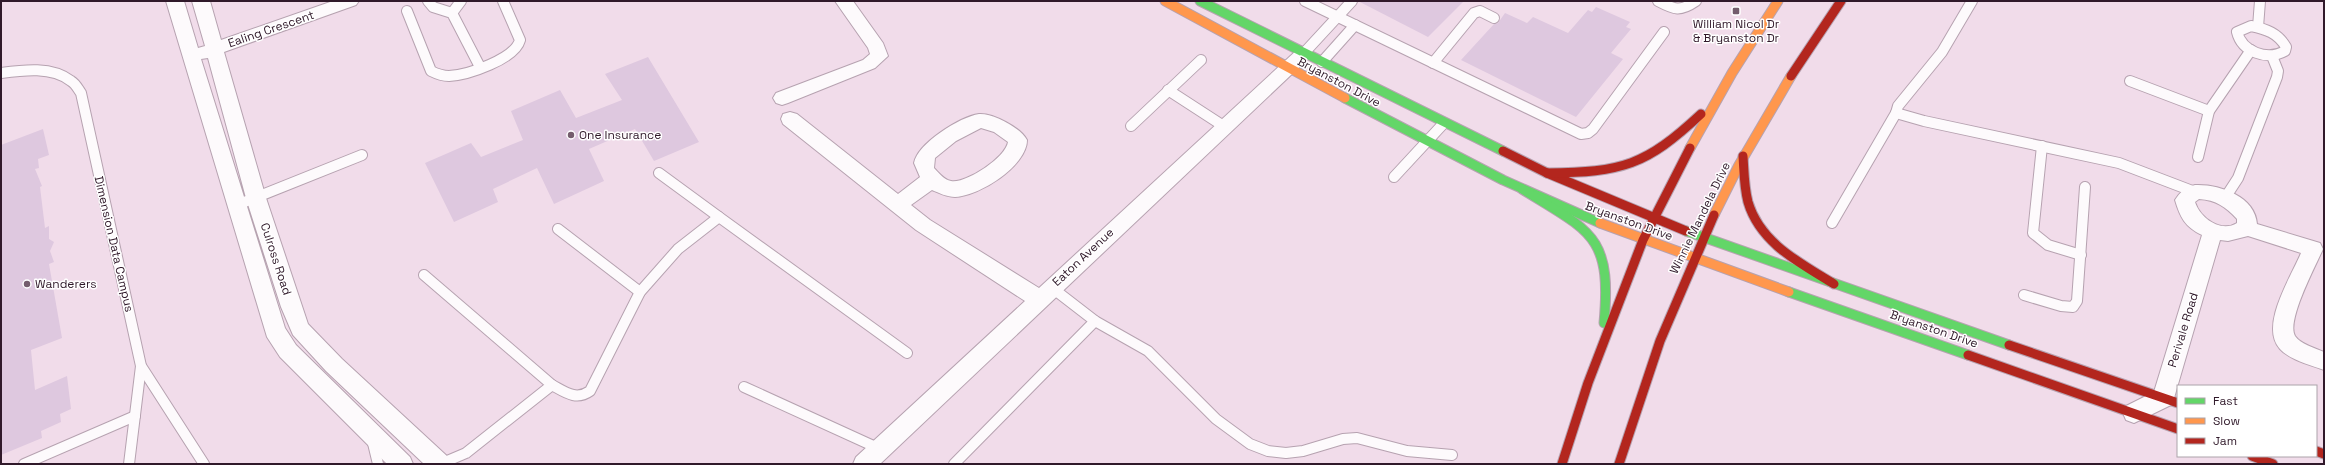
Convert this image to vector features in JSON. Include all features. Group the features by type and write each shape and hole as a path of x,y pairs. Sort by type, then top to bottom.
{"main road":[{"name":"Bryanston Drive","path":"1165,1 1426,142 1566,210 1643,240 2177,429"},
{"name":"Bryanston Drive","path":"1200,1 1547,173 1654,219 1834,284 2170,400"},
{"path":"1562,464 1601,348 1643,240 1713,102 1746,48 1778,1"},
{"name":"Winnie Mandela Drive","path":"1619,464 1651,363 1693,257 1743,155 1772,103 1812,40 1841,1"},
{"path":"1547,173 1603,172 1637,165 1667,146 1713,102"},
{"path":"1743,155 1746,192 1753,216 1761,228 1779,247 1834,284"},
{"path":"1522,189 1583,231 1600,250 1605,269 1606,300 1601,348"},
{"path":"2255,457 2273,464"}],"street":[{"name":"Culross Road","path":"175,1 193,57 247,202 300,329 334,365 440,464"},
{"name":"Culross Road","path":"201,1 214,48 271,320 280,339 313,376 402,464"},
{"name":"Ealing Crescent","path":"193,57 214,48 350,1"},
{"path":"782,98 869,64 879,56 877,47 844,1"},
{"name":"Eaton Avenue","path":"864,464 1045,293 1304,53"},
{"path":"790,119 923,225 1045,293"},
{"path":"980,121 987,122 1010,133 1018,140 1018,146 1013,154 978,184 962,189 953,189 944,187 932,179 924,166 925,159 934,149 965,126 980,121"},
{"path":"897,205 932,179"},
{"path":"2195,192 2212,193 2225,198 2240,208 2245,215 2247,222 2246,228 2241,232 2233,234 2213,231 2202,226 2188,213 2185,200 2195,192"},
{"path":"2246,228 2319,250 2283,318 2282,331 2287,343 2297,350 2324,361"},
{"name":"Perivale Road","path":"2170,400 2213,231"},
{"path":"2134,413 2170,400"}],"lane":[{"path":"428,1 433,7 452,13 480,67"},
{"path":"452,13 461,1"},
{"path":"407,11 431,71 440,75 450,76 480,67 512,54 518,46 520,40 503,1"},
{"path":"1305,1 1573,132 1585,135 1590,134 1594,129 1664,32"},
{"path":"1304,53 1352,1"},
{"path":"1658,1 1672,8 1684,9 1696,1"},
{"path":"1832,223 1896,113 1898,106 1942,52 1972,1"},
{"path":"2258,27 2260,1"},
{"path":"1433,63 1474,12 1480,11 1494,18"},
{"path":"1322,62 1355,25"},
{"path":"2244,27 2258,27 2273,33 2284,43 2285,52 2272,56 2251,50 2240,41 2237,32 2244,27"},
{"path":"2198,156 2209,111 2251,50"},
{"path":"2225,198 2238,178 2277,77 2278,70 2272,56"},
{"path":"1131,126 1200,60"},
{"name":"Dimension Data Campus","path":"1,73 20,71 53,73 72,81 81,94 141,366 204,464"},
{"path":"2130,82 2209,111"},
{"path":"1168,90 1225,127"},
{"path":"1896,113 1924,121 2124,165 2195,192"},
{"path":"1394,177 1444,123"},
{"path":"2042,146 2033,233 2037,240 2046,245 2081,255"},
{"path":"247,202 362,156"},
{"path":"659,173 907,353"},
{"path":"2024,295 2061,306 2073,307 2077,301 2086,187"},
{"path":"424,275 552,385 576,397 581,397 590,391 640,292 678,249 719,217"},
{"path":"558,229 640,292"},
{"path":"1045,293 1148,351 1159,360 1228,430 1251,446 1285,453 1304,451 1351,438 1365,438 1425,455 1452,455"},
{"path":"954,464 1095,321"},
{"path":"129,464 141,366"},
{"path":"440,464 466,453 552,385"},
{"path":"744,387 880,449"},
{"path":"24,464 135,416"},
{"path":"370,432 378,464"},
{"path":"460,464 466,453"}],"building":[{"path":"1358,1 1464,1 1428,37"},
{"path":"1596,7 1630,22 1626,27 1631,29 1611,53 1623,59 1576,117 1461,60 1494,24 1498,23 1505,13 1527,23 1533,17 1568,33 1588,10 1592,12"},
{"name":"One Insurance","path":"648,57 699,142 654,161 635,129 589,149 604,181 554,204 537,168 493,189 498,202 454,222 425,163 471,143 481,157 523,140 511,111 560,90 576,118 622,100 605,74"},
{"name":"Wanderers","path":"43,129 49,155 38,159 39,168 35,169 42,186 40,187 45,228 49,226 49,239 54,242 50,251 54,262 49,264 62,338 31,350 35,390 67,376 71,409 60,414 61,422 41,431 42,438 1,455 1,145"}],"traffic: fast":[{"path":"1200,1 1503,151"},
{"path":"1345,98 1503,180 1567,210 1600,223"},
{"path":"1522,189 1578,225 1596,243 1601,252 1606,269 1607,287 1604,323"},
{"path":"1686,231 2009,345"},
{"path":"1789,292 1968,355"}],"traffic: slow":[{"path":"1165,1 1345,98"},
{"path":"1690,148 1732,73 1778,1"},
{"path":"1714,215 1739,165 1791,76"},
{"path":"1600,223 1789,292"}],"traffic: jam":[{"path":"1791,76 1841,1"},
{"path":"1547,173 1573,173 1615,169 1632,164 1664,146 1701,114"},
{"path":"1562,464 1588,383 1643,240 1690,148"},
{"path":"1503,151 1547,173 1686,231"},
{"path":"1743,156 1748,202 1753,216 1761,229 1771,240 1795,260 1834,284"},
{"path":"1619,464 1660,341 1714,215"},
{"path":"2009,345 2177,403"},
{"path":"1968,355 2177,429"},
{"path":"2317,451 2324,454"},
{"path":"2255,457 2273,464"}],"place":[{"name":"William Nicol Dr & Bryanston Dr","path":"1736,11"},
{"name":"One Insurance","path":"571,135"},
{"name":"Wanderers","path":"27,284"}]}
